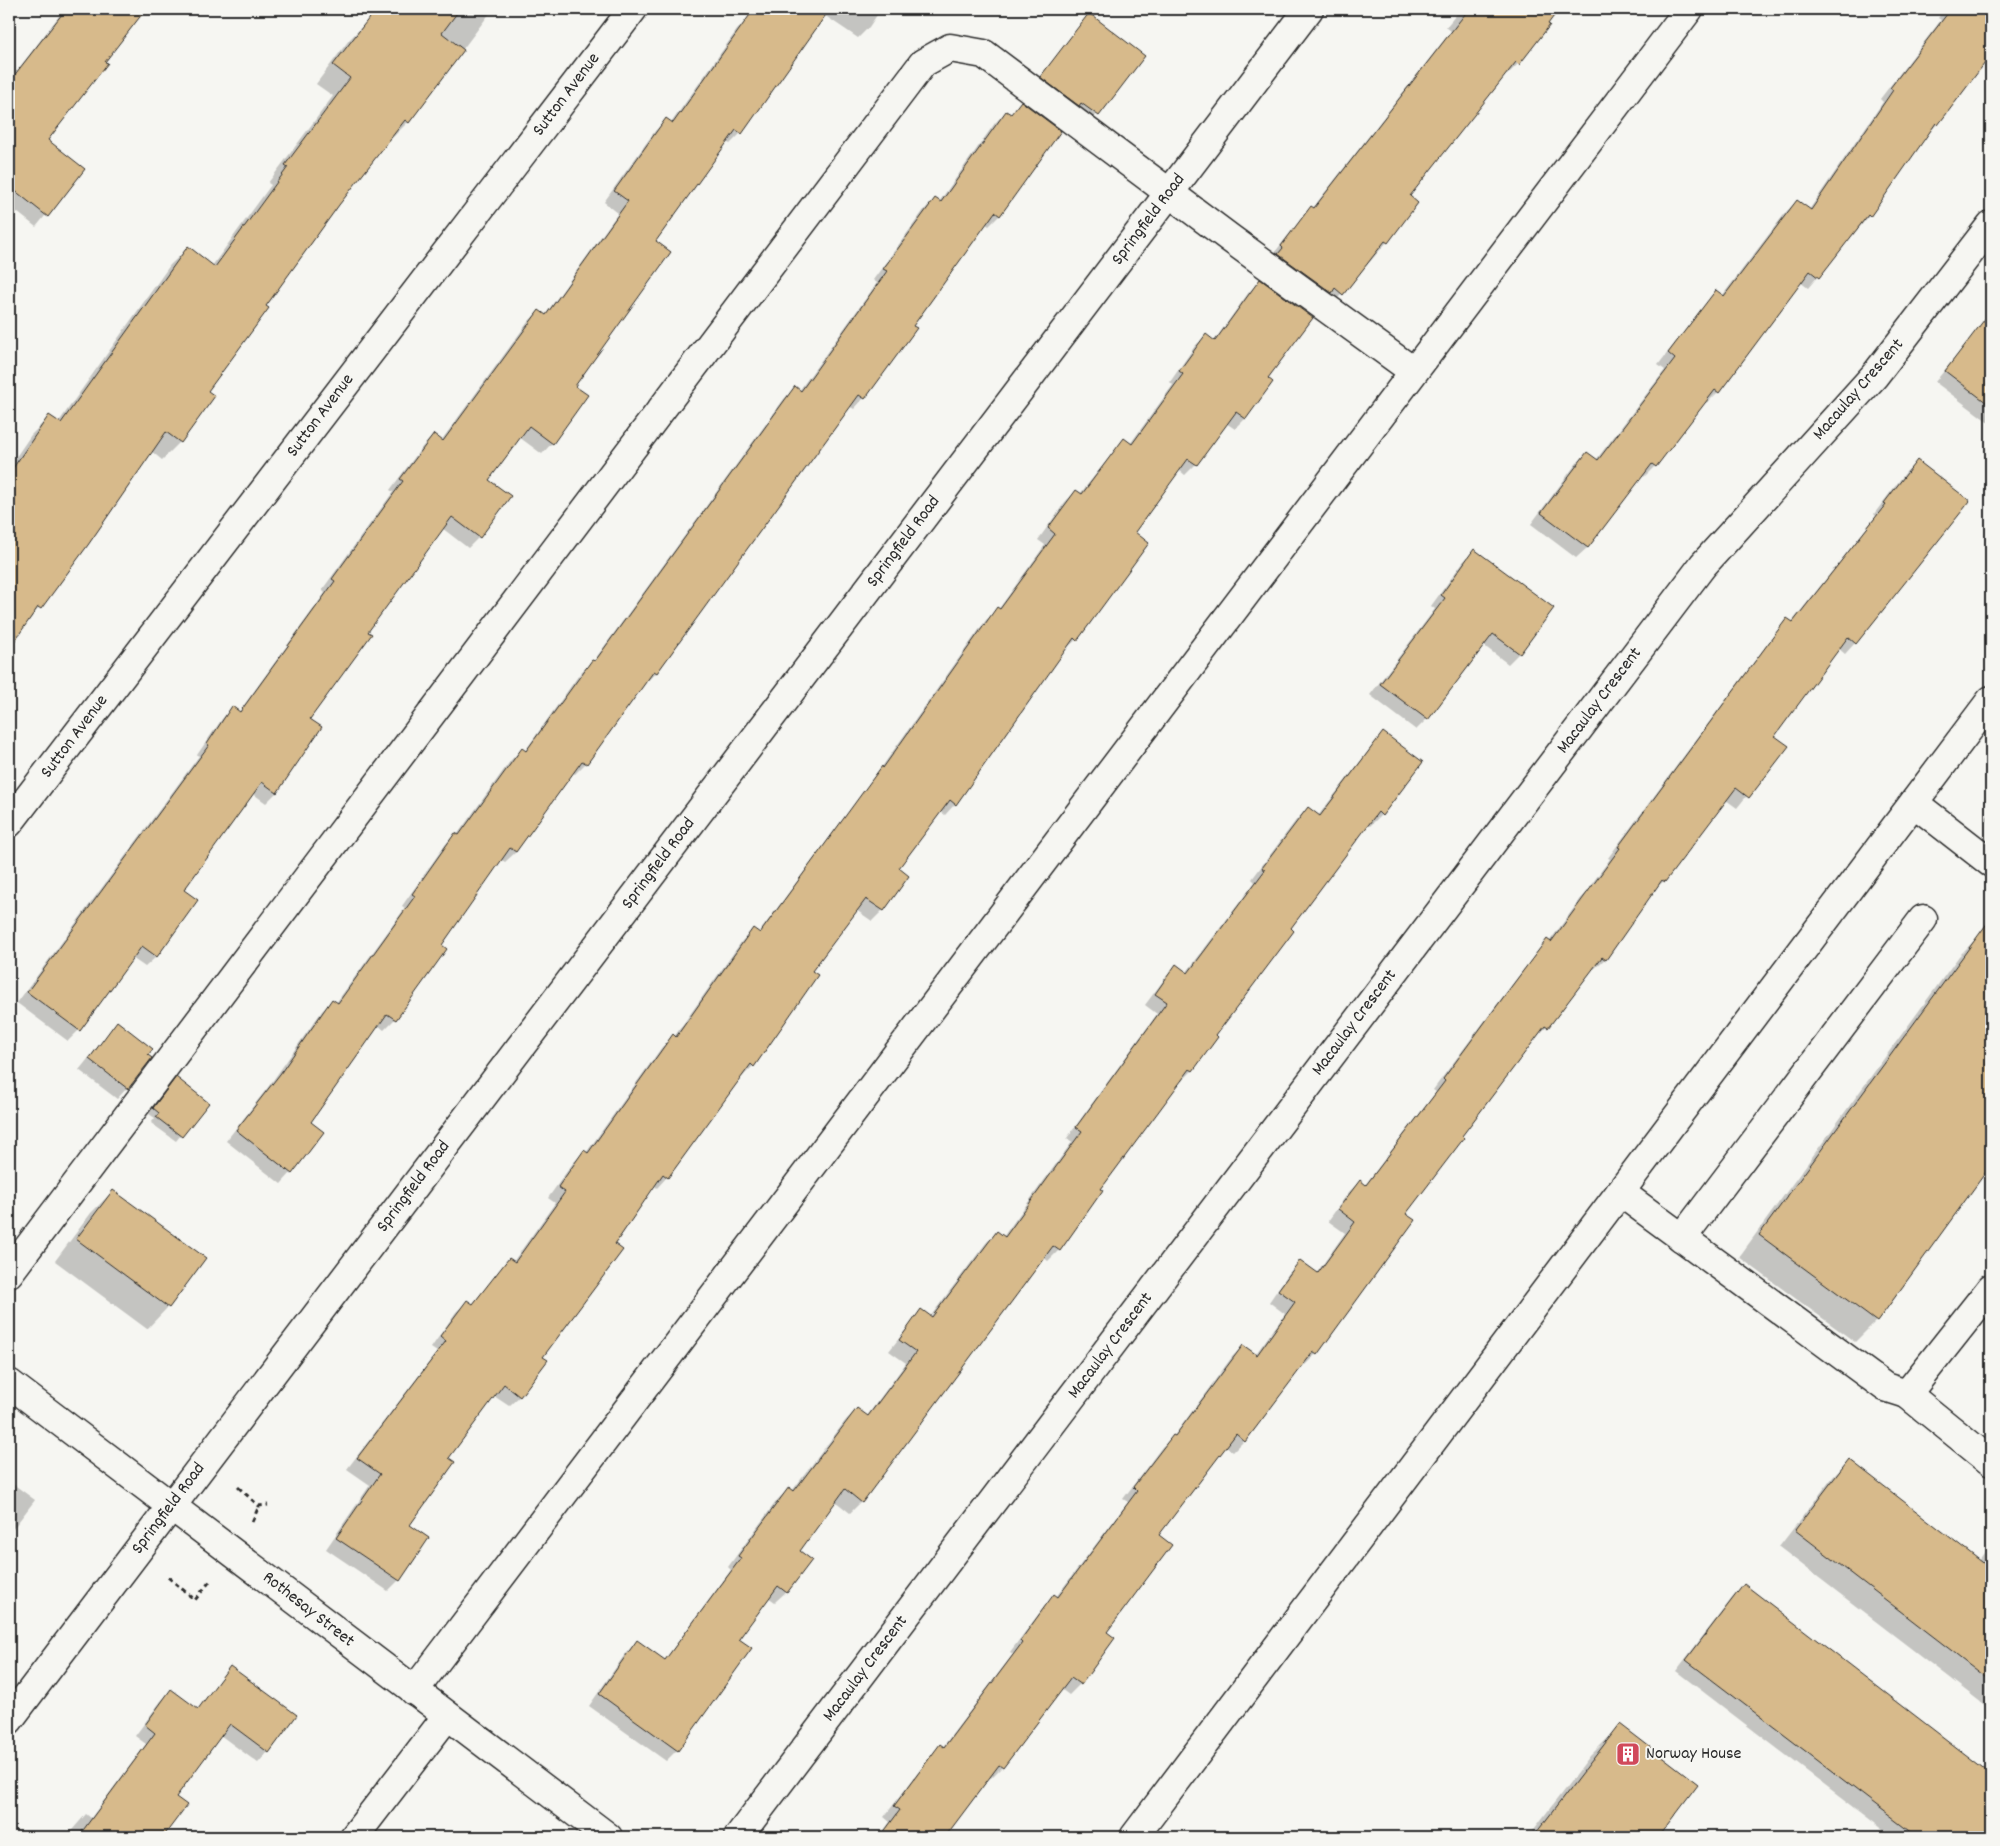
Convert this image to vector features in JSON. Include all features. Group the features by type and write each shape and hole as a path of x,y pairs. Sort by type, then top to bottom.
{"street":[{"name":"Sutton Avenue","path":"9,823 633,9"},
{"name":"Springfield Road","path":"9,1720 1309,9"},
{"path":"414,1691 1689,9"},
{"path":"9,1274 923,63 950,48 984,54 1169,193 1413,371"},
{"name":"Macaulay Crescent","path":"738,1837 1702,565 1876,376 1991,225"},
{"path":"1134,1837 1991,700"},
{"path":"1914,803 1991,862"},
{"path":"1682,1238 1923,919"},
{"path":"1620,1192 1886,1387 1907,1394 1991,1462"},
{"path":"1907,1394 1991,1288"},
{"name":"Rothesay Street","path":"9,1382 608,1837"},
{"path":"354,1837 447,1716"}],"path":[{"path":"238,1487 259,1506 268,1505"},
{"path":"251,1524 259,1506"},
{"path":"168,1577 196,1600 213,1576"}],"building":[{"path":"66,9 146,9 105,62 108,63 48,140 85,169 48,217 9,186 9,82"},
{"path":"376,9 460,9 442,33 464,50 409,123 405,120 339,205 266,306 269,308 208,391 215,396 181,443 166,432 88,545 41,609 38,607 9,649 9,474 49,415 61,423 188,246 215,267 288,167 285,165 350,78 333,65"},
{"path":"754,9 830,9 742,134 736,130 656,241 671,252 575,386 588,395 553,444 529,426 489,480 511,496 480,538 452,517 368,632 372,634 310,719 322,727 277,793 262,782 184,890 198,900 157,957 142,946 80,1031 27,992 209,745 207,744 232,706 240,712 335,581 332,579 403,481 400,479 434,434 443,441 539,310 546,315 628,201 614,191 666,118 673,123"},
{"path":"1469,9 1559,9 1548,24 1550,25 1519,65 1516,62 1410,196 1418,203 1388,243 1385,241 1343,295 1335,288 1332,293 1278,254 1283,248 1281,246 1311,206 1314,208"},
{"path":"1951,9 1991,9 1991,55 1938,125 1936,123 1870,217 1868,215 1819,278 1810,271 1719,393 1715,390 1656,467 1652,464 1588,548 1541,513 1587,452 1598,460 1675,359 1668,353 1716,290 1724,296 1797,200 1811,210 1893,90 1890,88"},
{"path":"1089,13 1145,56 1099,116 1081,103 1079,106 1040,77"},
{"path":"1021,101 1061,131 1000,216 995,212 913,326 917,328 865,399 859,395 657,673 654,671 587,764 582,761 516,852 510,848 442,945 447,949 396,1020 387,1014 311,1122 324,1132 292,1174 236,1130 280,1074 332,999 338,1003 415,896 412,894 455,833 459,835 522,748 526,751 592,660 595,661 795,386 801,391 887,271 883,269 935,198 941,202 1006,111 1011,114"},
{"path":"1260,279 1313,318 1268,378 1273,382 1246,419 1236,412 1197,465 1188,459 1135,532 1149,543 1077,641 1074,638 956,805 950,800 899,868 909,876 884,911 866,899 812,971 818,975 754,1067 751,1064 668,1178 663,1174 615,1244 623,1250 543,1357 548,1360 520,1397 504,1384 449,1458 455,1462 410,1525 429,1538 400,1581 336,1538 380,1474 357,1458 446,1341 440,1336 467,1300 473,1304 509,1258 515,1262 565,1192 558,1187 584,1150 588,1153 673,1034 676,1037 753,928 760,933 882,766 883,768 997,607 1000,609 1055,534 1048,528 1076,490 1082,494 1124,438 1132,444 1183,374 1179,371 1206,334 1215,341"},
{"path":"1991,311 1991,406 1945,371"},
{"path":"1917,460 1970,501 1856,644 1848,637 1775,736 1789,746 1749,798 1736,788 1665,882 1662,880 1606,960 1602,957 1548,1028 1545,1026 1406,1214 1415,1220 1317,1355 1313,1352 1245,1442 1236,1434 1159,1535 1172,1545 1107,1632 1115,1638 1081,1685 1071,1678 1003,1768 999,1765 945,1837 880,1837 900,1810 894,1806 940,1744 944,1747 1022,1643 1020,1641 1054,1594 1058,1597 1137,1491 1133,1487 1173,1435 1175,1436 1243,1345 1257,1355 1295,1302 1278,1290 1300,1260 1318,1273 1355,1222 1338,1209 1360,1180 1366,1185 1445,1081 1443,1079 1547,939 1551,942 1620,848 1618,847 1787,618 1793,622 1886,504 1884,503"},
{"path":"1474,549 1554,608 1520,654 1493,634 1428,720 1380,684 1445,598 1441,595"},
{"path":"1383,732 1423,762 1382,816 1378,812 1291,928 1294,931 1216,1035 1218,1037 1193,1071 1190,1069 1101,1189 1103,1190 1060,1251 1053,1246 862,1503 845,1489 800,1551 812,1560 787,1593 778,1586 739,1639 752,1648 678,1751 599,1694 637,1640 665,1660 741,1558 738,1556 789,1487 794,1491 857,1408 868,1416 916,1352 899,1340 921,1309 932,1317 997,1231 1005,1237 1082,1131 1076,1127 1167,1002 1155,994 1176,964 1188,973 1265,870 1262,868 1308,807 1320,816"},
{"path":"1991,918 1991,1165 1877,1322 1759,1235"},
{"path":"117,1021 153,1049 148,1055 152,1058 128,1089 89,1059"},
{"path":"176,1077 209,1103 182,1137 156,1117 159,1113 153,1108"},
{"path":"113,1190 206,1258 169,1308 76,1239"},
{"path":"1849,1459 1991,1569 1991,1681 1795,1530"},
{"path":"1744,1584 1991,1774 1991,1837 1918,1837 1686,1660"},
{"path":"230,1666 297,1715 269,1753 230,1724 176,1797 187,1805 163,1837 78,1837 155,1733 145,1725 171,1689 198,1709"},
{"name":"Norway House","path":"1620,1724 1698,1784 1658,1837 1533,1837"}],"place":[{"name":"Norway House","path":"1628,1754"}]}
